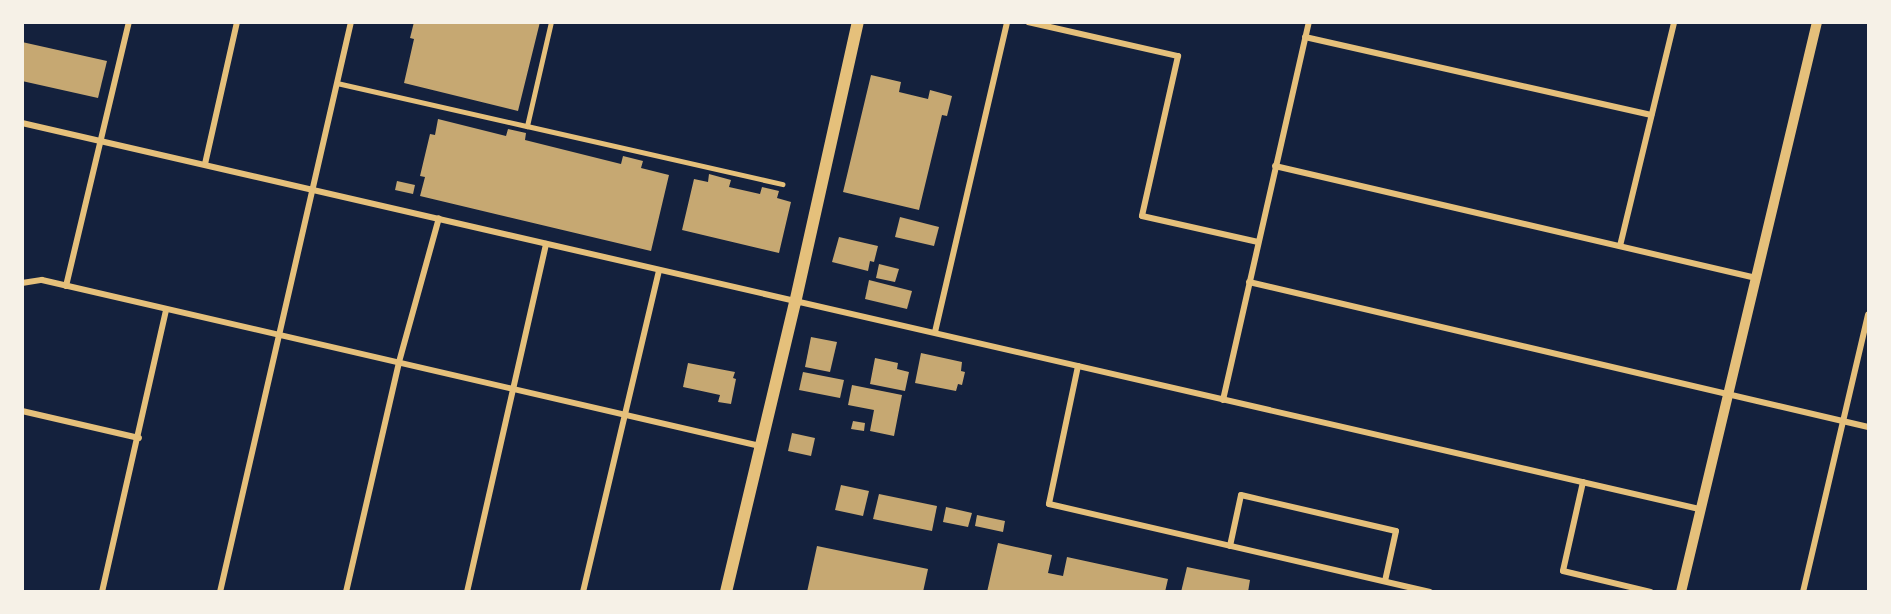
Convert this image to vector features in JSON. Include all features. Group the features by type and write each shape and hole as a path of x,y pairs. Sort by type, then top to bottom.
{"main road":[{"path":"726,591 795,303 858,22"}],"street":[{"path":"66,286 129,22"},
{"path":"205,164 237,22"},
{"path":"220,591 351,22"},
{"path":"935,332 1007,22"},
{"path":"1028,22 1178,56 1142,216 1258,242"},
{"path":"1223,400 1309,22"},
{"path":"1620,246 1674,22"},
{"path":"1681,591 1817,22"},
{"path":"1305,37 1652,115"},
{"path":"22,123 439,218 795,303 935,332 1699,509"},
{"path":"1275,166 1756,278"},
{"path":"346,591 399,362 439,218"},
{"path":"467,591 546,244"},
{"path":"584,591 659,271"},
{"path":"22,283 42,280 760,447"},
{"path":"1249,282 1869,427"},
{"path":"102,591 139,438 166,310"},
{"path":"1803,591 1869,314"},
{"path":"1078,366 1049,504 1430,591"},
{"path":"22,411 139,438"},
{"path":"1582,482 1563,571 1652,591"},
{"path":"1230,546 1241,495 1396,531 1385,581"}],"lane":[{"path":"527,126 550,22"},
{"path":"337,83 783,184"}],"building":[{"path":"414,22 540,22 518,111 404,83 414,39 410,38"},
{"path":"22,42 107,61 98,98 22,81"},
{"path":"871,75 901,82 899,92 928,99 930,90 952,96 947,116 942,115 919,210 843,192"},
{"path":"438,119 506,136 508,129 526,133 525,140 621,164 623,156 643,161 641,168 669,175 651,251 420,196 425,177 420,176 430,134 435,135"},
{"path":"709,174 731,180 729,187 760,194 762,187 779,191 777,198 791,202 779,253 682,230 694,179 708,182"},
{"path":"397,181 415,185 413,194 395,190"},
{"path":"900,217 939,227 934,246 895,237"},
{"path":"839,237 878,246 874,262 870,261 868,271 832,262"},
{"path":"879,264 899,269 895,282 876,278"},
{"path":"869,280 912,291 907,309 865,299"},
{"path":"811,337 837,342 830,372 805,367"},
{"path":"921,353 962,362 961,371 965,372 962,385 958,384 956,391 915,383"},
{"path":"875,358 898,363 897,369 909,372 905,391 870,384"},
{"path":"688,363 735,372 733,378 736,379 731,404 718,402 720,395 683,387"},
{"path":"803,372 844,380 840,398 799,390"},
{"path":"852,385 902,395 894,436 870,431 874,410 848,405"},
{"path":"853,421 865,423 864,431 851,429"},
{"path":"792,433 815,438 811,456 788,451"},
{"path":"841,485 869,491 863,516 835,510"},
{"path":"879,494 937,506 932,531 873,519"},
{"path":"946,507 972,513 968,527 943,522"},
{"path":"977,515 1005,521 1003,532 975,526"},
{"path":"998,543 1052,555 1048,573 1063,576 1067,557 1168,579 1165,592 987,592"},
{"path":"817,546 928,569 923,592 807,592"},
{"path":"1187,567 1250,580 1248,592 1181,592"}]}
